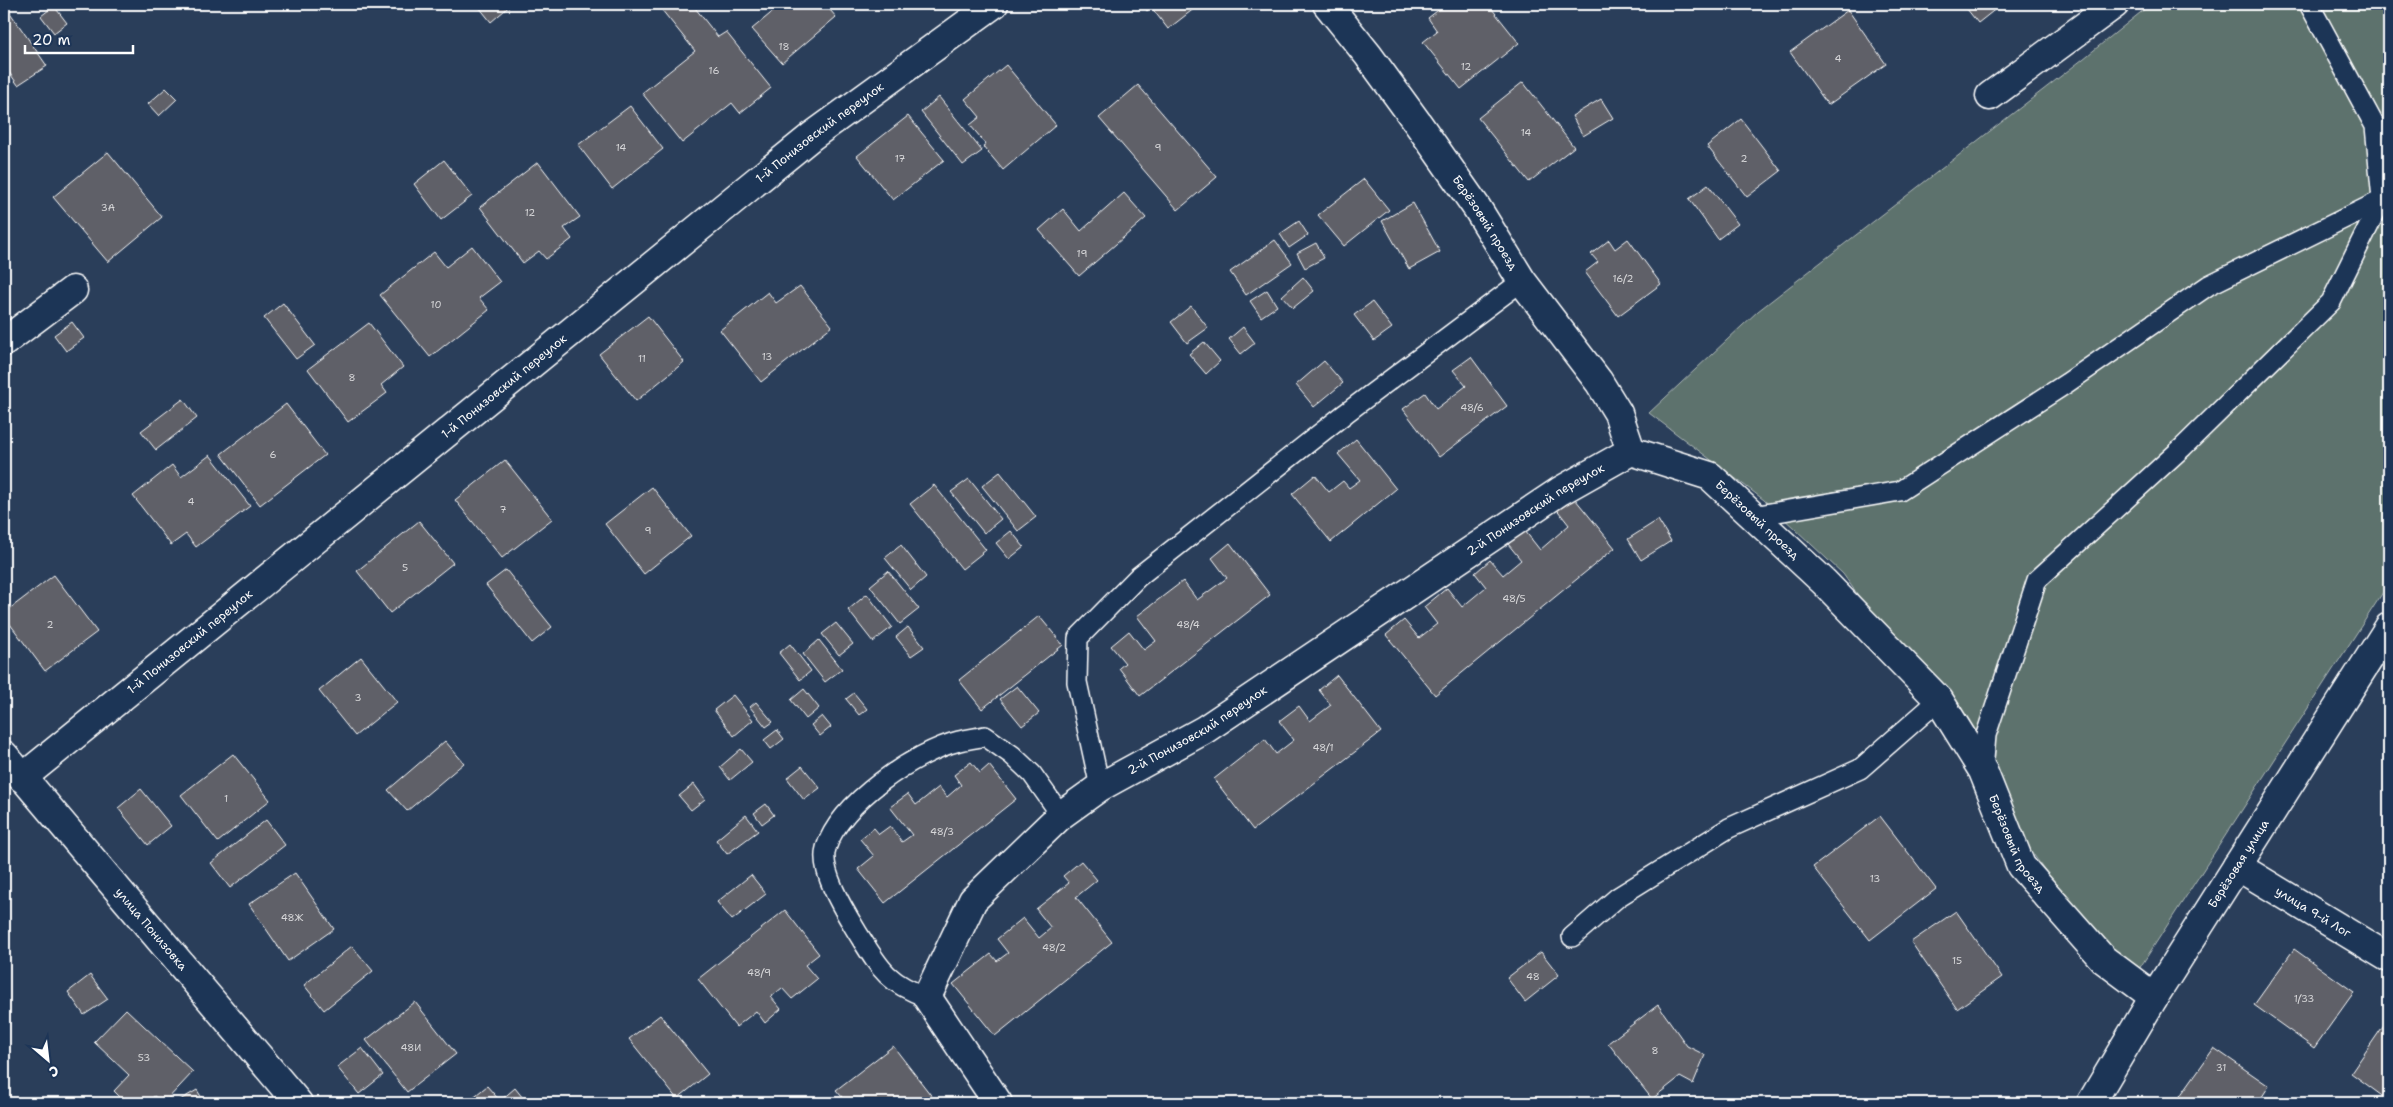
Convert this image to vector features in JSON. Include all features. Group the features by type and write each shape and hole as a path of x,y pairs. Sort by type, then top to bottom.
{"street":[{"name":"1-й Понизовский переулок","path":"22,778 812,136 994,4"},
{"name":"Берёзовый проезд","path":"1327,4 1368,55 1430,140 1477,208 1522,281 1599,382 1618,413 1632,451 1710,476 1824,582 1939,700 1984,770 2021,866 2103,959 2154,997"},
{"path":"1990,96 2115,4"},
{"path":"4,342 73,290"},
{"name":"2-й Понизовский переулок","path":"927,997 973,900 1061,815 1100,787 1204,730 1560,491 1632,451"},
{"name":"Берёзовая улица","path":"2091,1103 2154,997 2389,627"},
{"name":"улица Понизовка","path":"4,755 298,1103"},
{"name":"улица 9-й Лог","path":"2237,866 2389,958"},
{"path":"927,997 998,1103"}],"lane":[{"path":"1984,770 1986,735 2037,580 2183,447 2331,302 2385,198 2375,126 2309,4"},
{"path":"1753,516 1900,491 2067,383 2209,285 2385,198"},
{"path":"1100,787 1077,682 1078,638 1138,577 1346,412 1522,281"},
{"path":"1572,937 1618,897 1729,828 1860,769 1939,700"},
{"path":"927,997 904,989 880,969 841,905 828,876 826,849 840,822 863,797 893,774 926,754 958,741 985,736 1012,755 1032,774 1061,815"}],"green space":[{"path":"2151,4 2389,4 2389,583 2139,969 2106,956 2026,844 1911,670 1843,574 1764,500 1649,413 1758,311"}],"building":[{"path":"4,4 47,66 18,85 4,65"},
{"path":"482,4 512,4 491,22 479,7"},
{"path":"657,4 692,4 718,37 726,32 771,88 740,113 732,103 682,143 642,93 695,51"},
{"path":"782,4 825,4 836,17 782,63 752,29"},
{"path":"1142,4 1200,4 1168,29 1151,7 1147,11"},
{"path":"1446,4 1457,4 1461,8 1466,4 1488,4 1519,43 1461,89 1423,42 1437,31 1428,18"},
{"path":"1963,4 2002,4 1978,23"},
{"path":"54,6 67,23 54,33 41,16"},
{"path":"1848,10 1886,64 1828,105 1790,52"},
{"path":"1006,65 1056,125 1003,170 983,146 986,144 970,125 980,117 965,99"},
{"path":"1523,82 1574,147 1529,182 1478,118"},
{"path":"1138,85 1217,177 1178,210 1099,118"},
{"path":"166,88 177,99 159,116 148,104"},
{"path":"939,97 982,151 963,165 921,112"},
{"path":"1601,99 1613,118 1583,136 1572,116"},
{"path":"630,106 663,149 612,189 578,145"},
{"path":"908,116 944,160 893,200 857,156"},
{"path":"1741,119 1781,171 1747,197 1707,146"},
{"path":"108,152 162,217 108,262 53,197"},
{"path":"444,160 472,196 441,220 414,184"},
{"path":"538,162 580,217 564,228 572,239 546,259 539,251 523,263 480,207"},
{"path":"1364,179 1389,210 1344,246 1318,215"},
{"path":"1708,185 1738,224 1718,239 1689,199"},
{"path":"1124,193 1146,218 1079,276 1039,230 1063,209 1081,231"},
{"path":"1413,203 1440,252 1409,269 1382,221"},
{"path":"1299,221 1308,235 1289,248 1280,234"},
{"path":"1628,239 1661,284 1618,316 1585,272 1598,262 1591,254 1609,240 1615,249"},
{"path":"1275,240 1292,263 1246,295 1230,272"},
{"path":"1316,243 1324,258 1305,268 1297,253"},
{"path":"472,246 500,282 479,298 489,310 430,357 380,295 434,252 446,267"},
{"path":"1303,277 1314,291 1293,308 1282,296"},
{"path":"800,286 832,326 761,382 720,330 768,292 776,303"},
{"path":"1267,290 1277,306 1261,317 1250,301"},
{"path":"1372,302 1392,328 1374,341 1354,315"},
{"path":"283,303 315,345 296,359 264,318"},
{"path":"1191,306 1208,328 1187,343 1171,322"},
{"path":"648,316 684,362 636,401 599,354"},
{"path":"72,322 84,338 66,351 54,335"},
{"path":"369,323 403,367 381,385 387,393 348,422 308,369"},
{"path":"1243,327 1255,343 1241,354 1229,339"},
{"path":"1204,342 1220,361 1206,374 1189,354"},
{"path":"1471,357 1507,406 1439,457 1403,409 1425,393 1436,409 1466,386 1453,370"},
{"path":"1324,361 1343,383 1314,407 1296,385"},
{"path":"183,399 197,418 156,450 141,431"},
{"path":"286,404 325,455 260,505 221,454"},
{"path":"1356,439 1396,489 1331,542 1292,494 1315,475 1329,492 1343,481 1349,488 1360,480 1338,454"},
{"path":"210,455 250,506 196,547 186,534 171,545 133,496 172,465 181,477"},
{"path":"505,460 552,519 502,558 455,500"},
{"path":"1000,472 1036,517 1018,531 982,486"},
{"path":"969,479 1001,519 984,533 951,492"},
{"path":"934,485 986,550 962,569 910,504"},
{"path":"652,487 691,536 644,574 605,524"},
{"path":"1571,494 1615,548 1435,695 1386,635 1404,620 1419,638 1437,624 1424,607 1447,588 1462,607 1486,587 1475,573 1490,560 1503,575 1521,560 1508,544 1525,531 1540,550 1569,525 1555,507"},
{"path":"1658,520 1671,541 1641,560 1628,539"},
{"path":"419,521 453,563 390,613 357,571"},
{"path":"1011,531 1024,547 1009,559 996,543"},
{"path":"1230,543 1270,595 1140,696 1119,668 1125,663 1111,646 1129,631 1144,650 1156,641 1137,616 1183,581 1197,600 1227,578 1212,558"},
{"path":"901,545 926,577 911,590 885,558"},
{"path":"506,570 552,627 532,643 486,585"},
{"path":"888,571 919,609 900,624 870,586"},
{"path":"54,575 97,632 45,671 4,616 4,613"},
{"path":"867,594 892,627 873,642 848,610"},
{"path":"1039,616 1063,645 982,709 959,680"},
{"path":"836,623 853,644 839,655 822,634"},
{"path":"908,627 924,647 911,656 896,637"},
{"path":"819,640 842,669 825,682 803,654"},
{"path":"790,644 811,671 800,680 779,653"},
{"path":"361,657 397,702 355,736 319,691"},
{"path":"1337,675 1381,732 1253,830 1214,779 1265,739 1276,754 1294,740 1279,721 1299,706 1310,721 1331,705 1319,690"},
{"path":"1017,686 1039,713 1022,726 1000,699"},
{"path":"804,689 819,708 806,719 791,700"},
{"path":"854,693 867,709 859,715 846,699"},
{"path":"733,695 753,720 734,736 714,710"},
{"path":"756,702 773,722 766,727 750,707"},
{"path":"822,716 831,727 820,736 811,725"},
{"path":"777,730 784,739 771,749 764,740"},
{"path":"445,741 464,763 407,811 388,790"},
{"path":"741,749 752,762 730,780 720,767"},
{"path":"233,754 270,800 218,842 181,795"},
{"path":"971,762 980,773 989,765 1016,799 885,903 858,869 874,856 860,839 874,828 879,834 890,826 902,842 912,835 890,807 908,794 916,805 939,787 947,797 961,785 954,775"},
{"path":"802,766 820,788 804,800 787,778"},
{"path":"694,784 705,799 691,810 679,796"},
{"path":"141,789 171,826 148,845 118,808"},
{"path":"766,804 774,815 762,824 754,813"},
{"path":"746,815 758,831 727,854 716,840"},
{"path":"1880,816 1936,889 1870,940 1813,867"},
{"path":"266,820 285,845 230,888 211,863"},
{"path":"1081,861 1097,880 1076,897 1112,942 995,1036 953,984 991,954 997,961 1008,953 997,939 1023,918 1039,938 1051,928 1036,909 1069,883 1063,876"},
{"path":"295,873 334,929 288,961 249,904"},
{"path":"751,875 766,894 732,920 717,902"},
{"path":"785,910 819,954 805,965 817,979 792,999 782,988 771,997 781,1009 765,1023 756,1011 736,1027 698,979"},
{"path":"1956,911 2002,977 1957,1009 1911,942"},
{"path":"352,946 373,971 324,1010 304,985"},
{"path":"2294,949 2354,992 2314,1048 2254,1005"},
{"path":"1541,952 1559,975 1525,1002 1507,978"},
{"path":"90,975 108,999 84,1015 68,992"},
{"path":"415,1002 456,1054 407,1092 366,1040"},
{"path":"1658,1005 1687,1046 1705,1055 1693,1084 1680,1077 1652,1099 1608,1043"},
{"path":"126,1009 193,1072 164,1103 154,1096 147,1103 126,1103 114,1091 129,1075 94,1042"},
{"path":"660,1015 708,1074 677,1099 629,1039"},
{"path":"2386,1022 2389,1024 2389,1101 2351,1073"},
{"path":"893,1046 937,1103 847,1103 836,1090"},
{"path":"362,1048 383,1075 359,1094 337,1067"},
{"path":"2214,1048 2269,1086 2258,1103 2190,1103 2180,1096"},
{"path":"487,1086 500,1101 515,1088 527,1103 466,1103"},
{"path":"197,1090 205,1103 175,1103"},
{"path":"1571,1097 1576,1103 1563,1103"}]}
